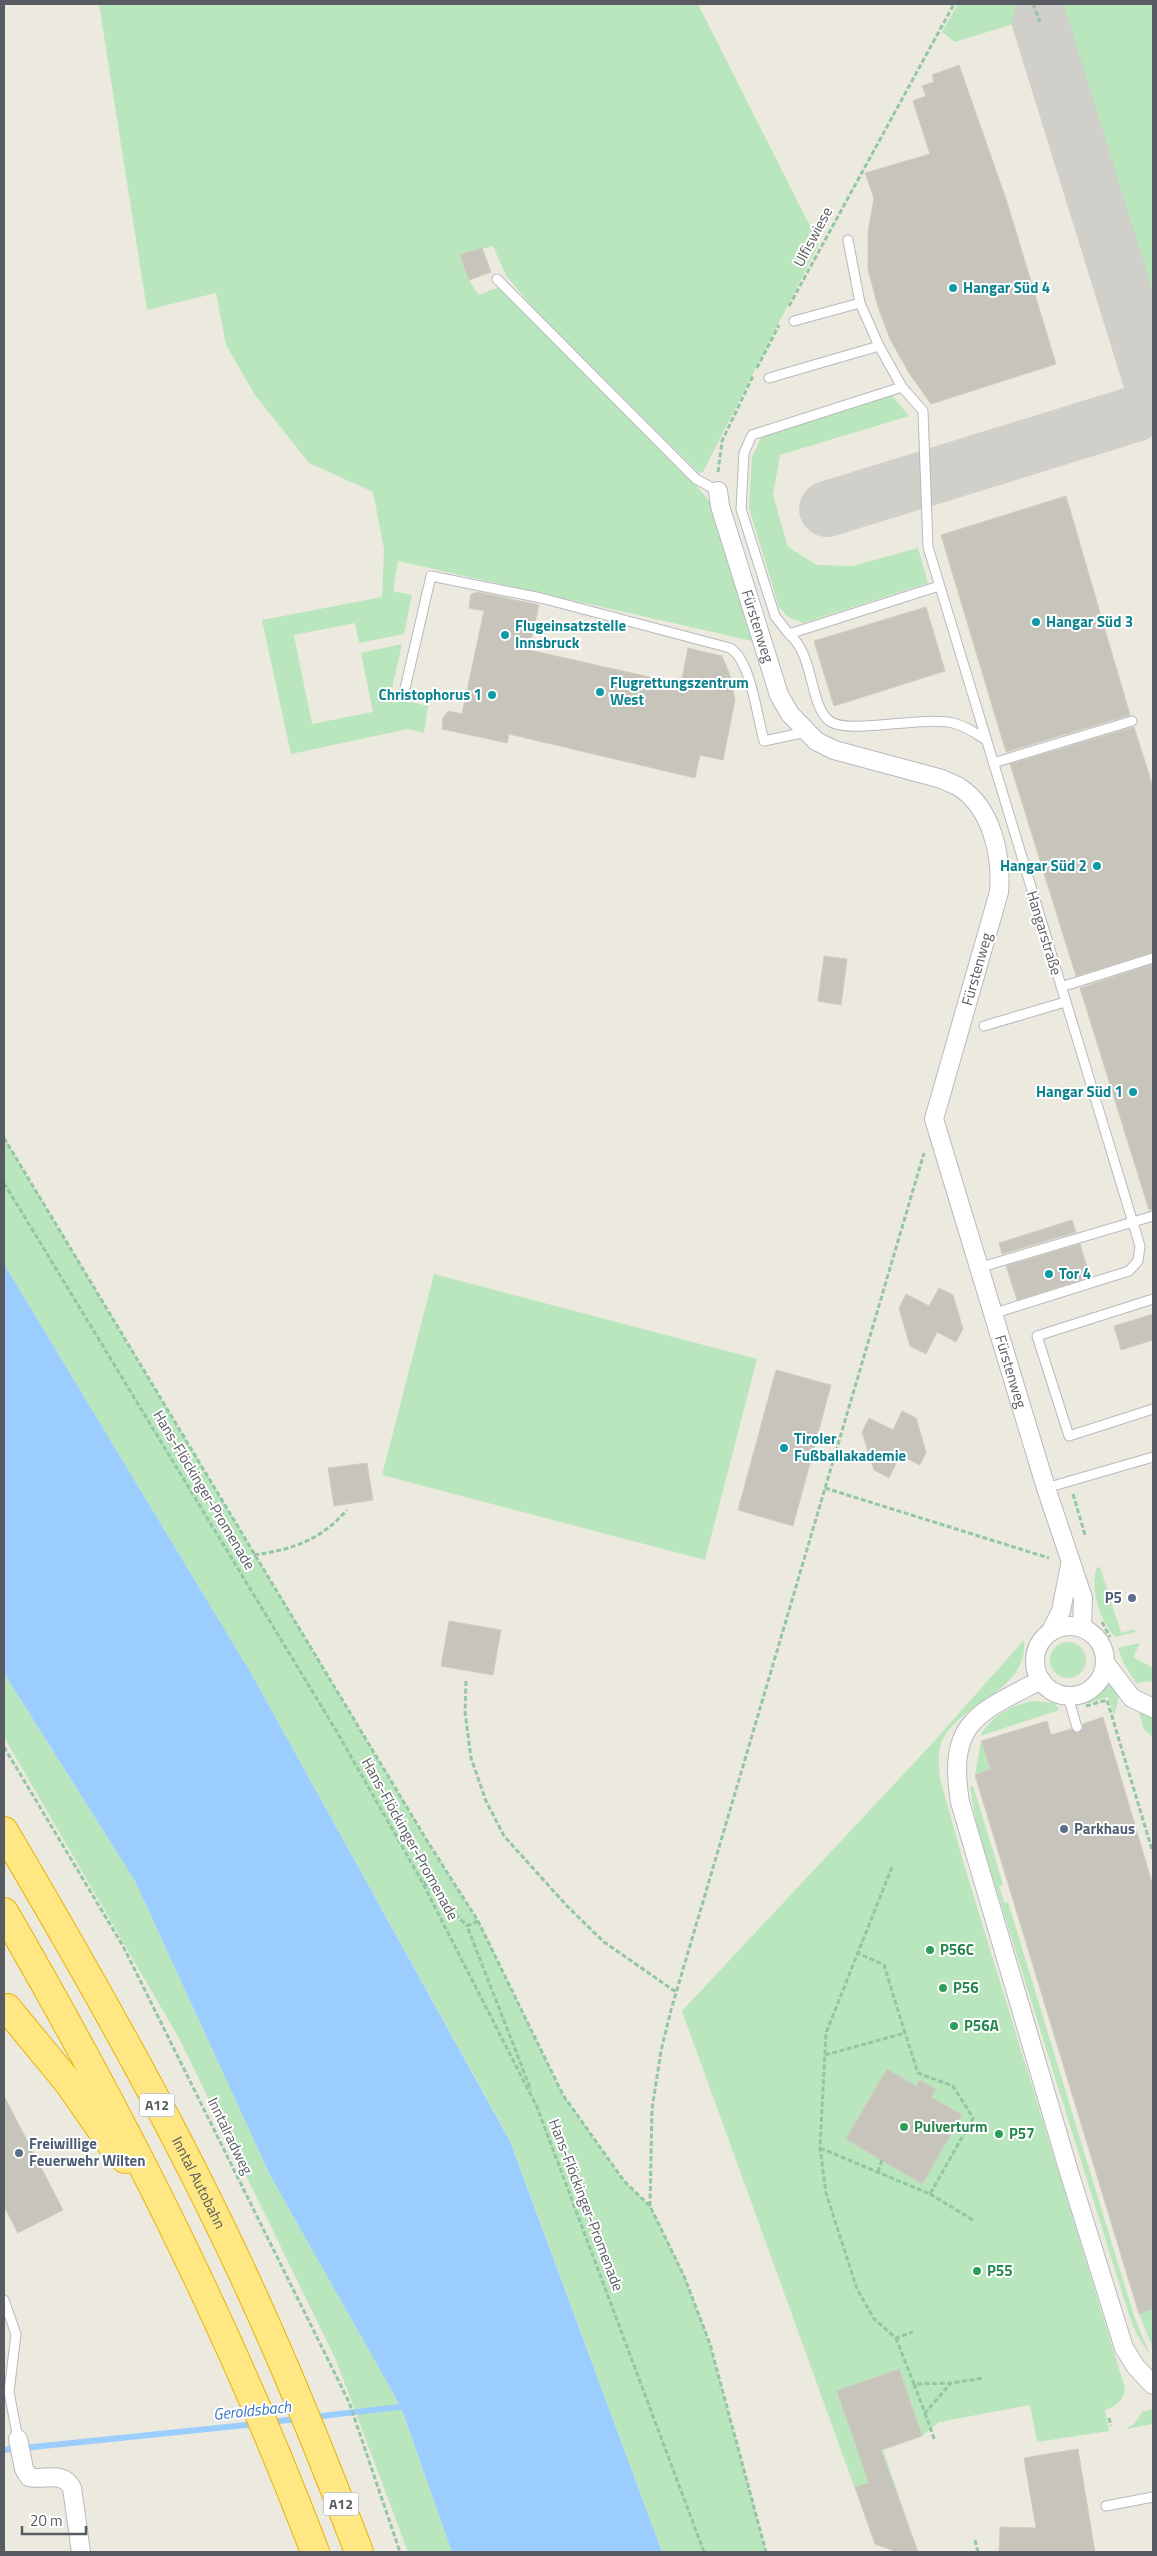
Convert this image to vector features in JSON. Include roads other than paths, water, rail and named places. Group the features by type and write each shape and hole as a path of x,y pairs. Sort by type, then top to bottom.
{"highway":[{"name":"Inntal Autobahn","path":"4,1831 66,1937 181,2148 253,2296 294,2388 323,2456 358,2552"},
{"name":"A12","path":"4,1912 154,2188 254,2398 283,2467 315,2552"},
{"path":"5,2008 68,2082 114,2148 154,2188"}],"street":[{"name":"Fürstenweg","path":"718,491 720,506 783,705 816,741 834,750 942,779 960,787 981,810 996,843 1000,869 999,892 934,1119 1046,1488 1070,1565 1083,1598 1082,1628"},
{"name":"Fürstenweg","path":"1052,1631 1061,1611 1070,1565"},
{"path":"1072,1626 1082,1628 1099,1640 1104,1650 1106,1664 1101,1679 1090,1691 1073,1703 1053,1692 1041,1680 1036,1670 1038,1648 1052,1631 1072,1626"},
{"path":"1106,1664 1132,1698 1153,1708"},
{"path":"1041,1680 988,1707 969,1725 958,1748 957,1784 960,1802 1016,1993 1124,2348 1136,2367 1153,2385"},
{"path":"19,2447 29,2477 59,2477 70,2483 76,2501 81,2552"}],"lane":[{"name":"Hangarstraße","path":"848,240 860,303 879,346 902,387 922,411 928,547 1065,1002 1134,1222 1140,1254 1134,1267 1128,1271 992,1314"},
{"path":"497,279 696,479 718,491"},
{"path":"794,321 860,303"},
{"path":"769,378 879,346"},
{"path":"902,387 752,435 748,442 742,467 741,509 775,616 802,648 821,709 833,722 852,726 910,722 952,723 966,727 986,740"},
{"path":"403,697 431,576 541,598 730,648 738,653 745,666 764,741 806,732"},
{"path":"789,634 939,586"},
{"path":"993,763 1132,721"},
{"path":"1061,987 1153,958"},
{"path":"984,1026 1065,1002"},
{"path":"978,1268 1153,1216"},
{"path":"1153,1299 1037,1336 1069,1436 1153,1409"},
{"path":"1046,1488 1153,1457"},
{"path":"1073,1703 1077,1727"},
{"path":"4,2300 16,2334 9,2392 19,2447"},
{"path":"1106,2506 1153,2497"}],"water":[{"path":"4,1264 252,1675 510,2141 662,2552 452,2552 401,2407 270,2175 135,1881 4,1673"}],"waterway":[{"name":"Geroldsbach","path":"313,2417 408,2406"},
{"name":"Geroldsbach","path":"269,2422 298,2419"},
{"name":"Geroldsbach","path":"4,2450 256,2424"}],"place":[{"name":"Hangar Süd 4","path":"953,288"},
{"name":"Hangar Süd 3","path":"1036,622"},
{"name":"Flugeinsatzstelle Innsbruck","path":"505,635"},
{"name":"Flugrettungszentrum West","path":"600,692"},
{"name":"Christophorus 1","path":"492,695"},
{"name":"Hangar Süd 2","path":"1097,866"},
{"name":"Hangar Süd 1","path":"1133,1092"},
{"name":"Tor 4","path":"1049,1274"},
{"name":"Tiroler Fußballakademie","path":"784,1448"},
{"name":"P5","path":"1132,1598"},
{"name":"Parkhaus","path":"1064,1829"},
{"name":"P56C","path":"930,1950"},
{"name":"P56","path":"943,1988"},
{"name":"P56A","path":"954,2026"},
{"name":"Pulverturm","path":"904,2127"},
{"name":"P57","path":"999,2134"},
{"name":"Freiwillige Feuerwehr Wilten","path":"19,2153"},
{"name":"P55","path":"977,2271"}]}
